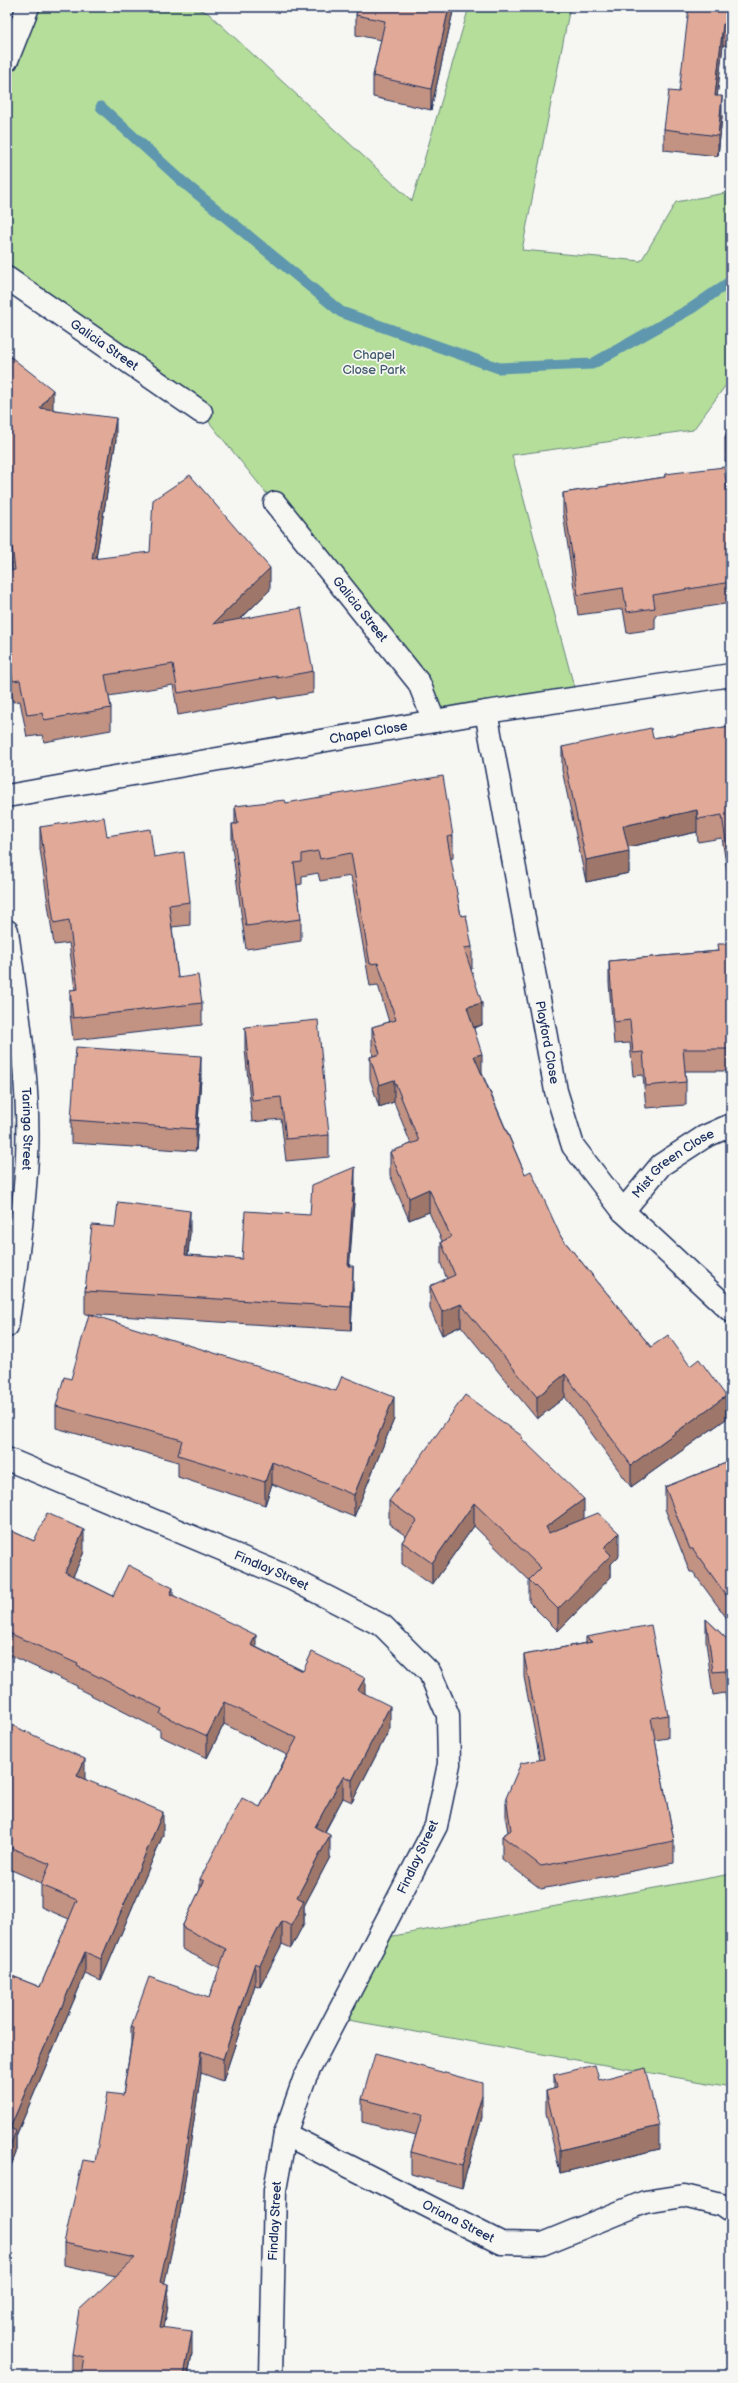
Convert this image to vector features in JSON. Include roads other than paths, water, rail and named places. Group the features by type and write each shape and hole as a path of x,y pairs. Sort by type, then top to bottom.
{"street":[{"path":"7,60 28,7"},
{"name":"Galicia Street","path":"7,278 201,412"},
{"name":"Galicia Street","path":"275,502 419,682 434,721"},
{"name":"Chapel Close","path":"7,796 486,712 731,675"},
{"name":"Playford Close","path":"486,712 556,1091 573,1146 623,1211 731,1311"},
{"name":"Taringa Street","path":"7,931 22,1040 16,1112 27,1157 19,1247 7,1326"},
{"name":"Mist Green Close","path":"623,1211 661,1165 704,1137 731,1125"},
{"name":"Findlay Street","path":"7,1459 290,1578 383,1626 430,1673 448,1715 449,1764 436,1826 305,2077 285,2134 275,2190 271,2376"},
{"name":"Oriana Street","path":"285,2134 501,2243 542,2244 645,2202 684,2196 721,2205 731,2212"}],"waterway":[{"path":"101,107 183,182 341,312 499,368 592,364 692,308 731,281"}],"park label":[{"name":"Chapel Close Park","path":"374,362"}]}
